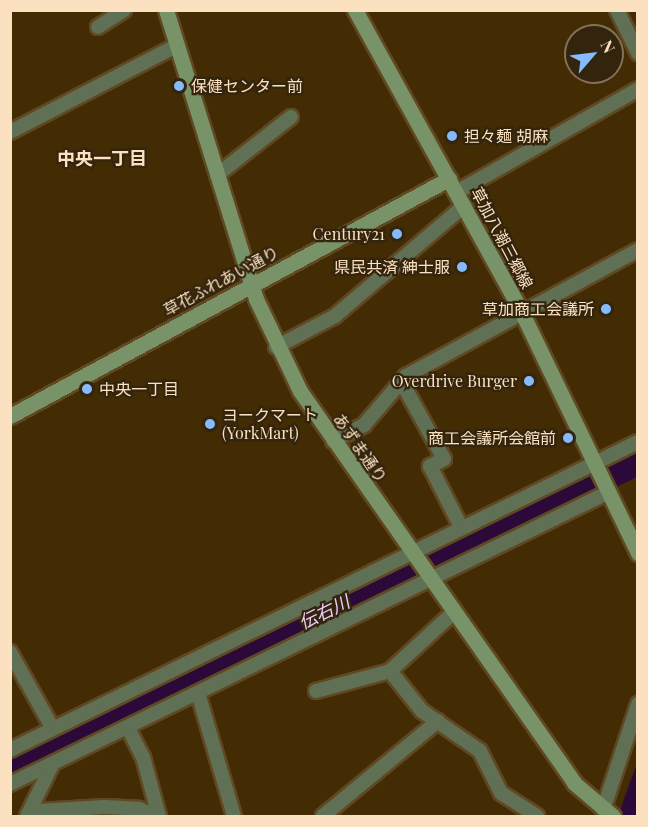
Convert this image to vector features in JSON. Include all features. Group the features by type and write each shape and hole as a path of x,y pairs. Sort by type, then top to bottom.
{"street":[{"path":"98,27 124,10"},
{"name":"あずま通り","path":"166,10 251,285 276,347 300,391 333,441 574,783 602,813"},
{"name":"草加八潮三郷線","path":"355,10 522,313 638,553"},
{"path":"617,10 638,53"},
{"path":"10,132 178,45"},
{"path":"457,192 638,89"},
{"path":"217,175 291,117"},
{"name":"草花ふれあい通り","path":"10,416 449,178"},
{"path":"276,347 335,316 464,207"},
{"path":"333,441 364,425 401,381 638,250"},
{"path":"401,381 444,459 430,466 461,527"},
{"path":"10,750 52,727 413,553 461,527 596,465 638,442"},
{"path":"10,784 51,767 430,576 608,490"},
{"path":"316,691 390,671 454,612"},
{"path":"10,652 52,727"},
{"path":"390,671 422,711 480,751 501,793 537,816"},
{"path":"198,693 234,816"},
{"path":"602,813 638,704"},
{"path":"323,816 438,721"},
{"path":"128,728 143,757 158,816"},
{"path":"51,767 38,796 34,815 105,807 139,809 158,816"}],"shaded area":[{"path":"637,449 637,472 585,497 576,479"},
{"path":"637,763 637,816 619,816 622,805"}],"pier":[{"path":"614,460 623,479 589,495 580,476"}],"waterway":[{"name":"伝右川","path":"10,764 638,461"}],"place":[{"name":"保健センター前","path":"179,86"},
{"name":"担々麺 胡麻","path":"452,136"},
{"name":"Century21","path":"397,234"},
{"name":"県民共済 紳士服","path":"462,267"},
{"name":"草加商工会議所","path":"606,309"},
{"name":"Overdrive Burger","path":"529,381"},
{"name":"中央一丁目","path":"87,389"},
{"name":"ヨークマート (YorkMart)","path":"210,424"},
{"name":"商工会議所会館前","path":"568,438"}],"district":[{"name":"中央一丁目","path":"102,158"}]}
